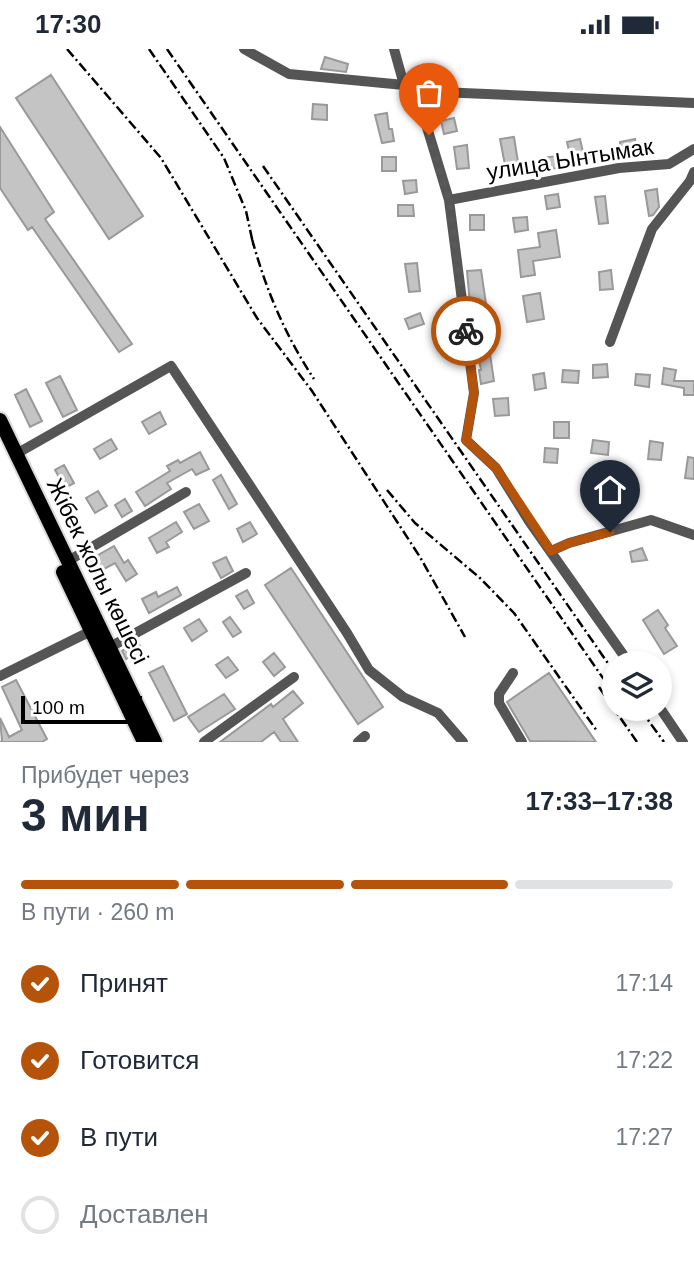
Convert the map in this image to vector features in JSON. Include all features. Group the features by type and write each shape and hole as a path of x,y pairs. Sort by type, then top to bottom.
{"main road":[{"name":"Жібек жолы көшесі","path":"0,420 155,742"},
{"name":"Жібек жолы көшесі","path":"0,442 144,742"}],"street":[{"path":"244,49 289,74 404,85 416,91 694,103"},
{"path":"394,49 404,85"},
{"path":"416,91 449,200 474,393 466,440 496,468 621,651"},
{"name":"улица Ынтымак","path":"449,200 619,168 669,164 694,149"},
{"path":"610,342 653,229 690,181 694,171"},
{"path":"16,454 171,366 369,670 403,697 438,713 463,742"},
{"path":"68,561 186,492"},
{"path":"551,551 569,543 650,520 694,535"},
{"path":"110,647 246,573"},
{"path":"0,676 91,631"},
{"path":"513,673 499,694 499,703 522,742"},
{"path":"204,742 294,677"},
{"path":"669,721 683,742"}],"building":[{"path":"325,57 348,64 346,72 321,69"},
{"path":"51,75 143,216 109,239 16,98"},
{"path":"313,104 327,105 327,120 312,119"},
{"path":"387,113 394,141 382,143 375,115"},
{"path":"454,118 457,131 444,134 441,121"},
{"path":"0,127 54,212 45,219 132,344 119,352 32,227 28,230 0,188"},
{"path":"514,137 518,162 505,165 500,139"},
{"path":"580,139 583,152 570,155 567,142"},
{"path":"635,139 637,149 621,152 620,142"},
{"path":"467,145 469,168 457,169 454,147"},
{"path":"557,156 558,168 542,170 541,158"},
{"path":"382,157 396,157 396,171 382,171"},
{"path":"416,180 417,192 405,194 403,181"},
{"path":"657,189 659,207 649,216 645,191"},
{"path":"558,194 560,207 547,209 545,196"},
{"path":"605,196 608,223 599,224 595,197"},
{"path":"398,205 413,205 414,216 398,216"},
{"path":"470,215 484,215 484,230 470,230"},
{"path":"527,217 528,230 515,232 513,218"},
{"path":"556,230 560,257 533,261 535,275 521,277 518,250 540,247 538,233"},
{"path":"417,263 420,291 409,292 405,264"},
{"path":"481,270 489,324 476,327 470,304 467,271"},
{"path":"611,270 613,289 600,290 599,272"},
{"path":"540,293 544,319 527,322 523,296"},
{"path":"420,313 424,324 409,329 405,319"},
{"path":"488,341 494,381 481,384 476,344"},
{"path":"607,364 608,377 593,378 593,365"},
{"path":"664,368 676,370 674,381 694,381 694,395 684,395 684,388 662,384"},
{"path":"563,370 579,371 578,383 562,382"},
{"path":"544,373 546,388 535,390 533,375"},
{"path":"636,374 650,375 649,387 635,385"},
{"path":"60,376 77,410 63,417 46,383"},
{"path":"26,389 42,421 30,427 15,395"},
{"path":"508,398 509,415 495,416 493,399"},
{"path":"160,412 166,424 149,434 142,422"},
{"path":"554,422 569,422 569,438 554,438"},
{"path":"111,439 117,449 100,459 94,449"},
{"path":"593,440 609,442 608,455 591,453"},
{"path":"650,441 663,443 661,460 648,459"},
{"path":"545,448 558,449 557,463 544,462"},
{"path":"200,452 209,469 196,475 192,469 167,483 171,489 145,506 136,492 170,471 167,466 178,460 180,463"},
{"path":"688,457 694,458 694,479 685,478"},
{"path":"64,465 74,483 65,488 55,470"},
{"path":"221,475 237,504 229,509 213,480"},
{"path":"98,491 107,506 95,513 86,498"},
{"path":"125,499 132,511 122,517 115,505"},
{"path":"199,504 209,521 194,529 184,512"},
{"path":"176,522 182,532 166,542 169,547 157,553 149,538"},
{"path":"250,522 257,534 243,542 237,529"},
{"path":"114,546 124,563 128,560 137,574 126,581 115,563 93,575 86,562"},
{"path":"642,548 647,560 632,562 630,552"},
{"path":"226,557 233,571 221,578 213,563"},
{"path":"291,568 383,707 358,724 265,585"},
{"path":"177,587 181,595 149,613 142,599 156,592 158,597"},
{"path":"247,590 254,603 244,609 236,596"},
{"path":"658,610 668,625 665,628 677,646 669,651 662,651 643,620"},
{"path":"230,617 241,632 233,637 223,622"},
{"path":"199,619 207,631 192,641 184,628"},
{"path":"138,642 142,650 126,659 122,651"},
{"path":"274,653 285,667 274,676 263,662"},
{"path":"228,657 238,670 226,678 216,665"},
{"path":"163,666 187,714 174,721 149,673"},
{"path":"549,673 596,742 530,741 507,702"},
{"path":"16,680 47,739 42,742 0,742 0,718 9,737 22,730 2,687"},
{"path":"293,691 303,703 283,719 298,742 281,742 274,732 261,742 220,742 271,704 273,707"},
{"path":"224,694 235,709 199,732 188,717"}],"railway":[{"path":"67,49 161,158 257,318 312,391 420,557 465,637"},
{"path":"149,49 224,158 246,211 254,248"},
{"path":"167,49 602,677"},
{"path":"263,166 602,655"},
{"path":"252,239 277,312 314,379"},
{"path":"387,490 415,523 480,578 514,613 597,731"},
{"path":"599,687 637,742"},
{"path":"649,721 664,742"}],"way so far":[{"path":"429,135 449,200 466,331"}],"route":[{"path":"466,331 474,393 466,440 496,468 551,551 610,532"}]}
